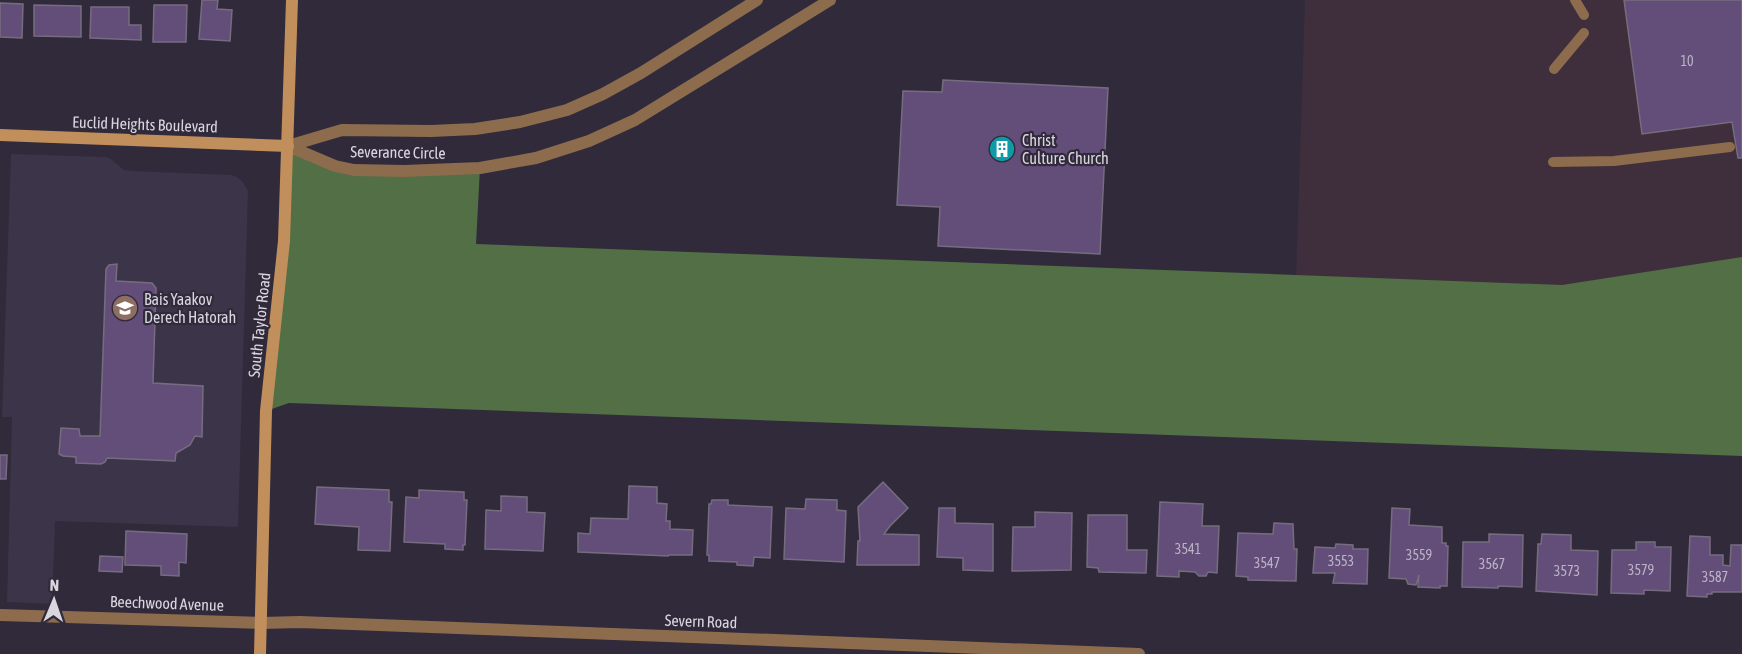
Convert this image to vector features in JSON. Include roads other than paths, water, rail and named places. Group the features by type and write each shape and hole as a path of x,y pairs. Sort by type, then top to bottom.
{"main road":[{"name":"South Taylor Road","path":"260,654 266,411 284,241 292,0"},
{"name":"Euclid Heights Boulevard","path":"0,135 288,146"}],"street":[{"name":"Severance Circle","path":"288,146 342,130 475,129 520,122 567,110 641,74 757,0"},
{"name":"Severance Circle","path":"288,146 335,166 354,170 480,168 536,158 589,141 635,120 830,0"},
{"name":"Beechwood Avenue","path":"0,615 261,623"},
{"name":"Severn Road","path":"261,623 300,622 1139,654"}],"lane":[{"path":"1575,0 1584,15"},
{"path":"1554,69 1584,33"},
{"path":"1553,162 1614,161 1730,147"}],"place":[{"name":"Christ Culture Church","path":"1002,149"},
{"name":"Bais Yaakov Derech Hatorah","path":"125,308"}]}
